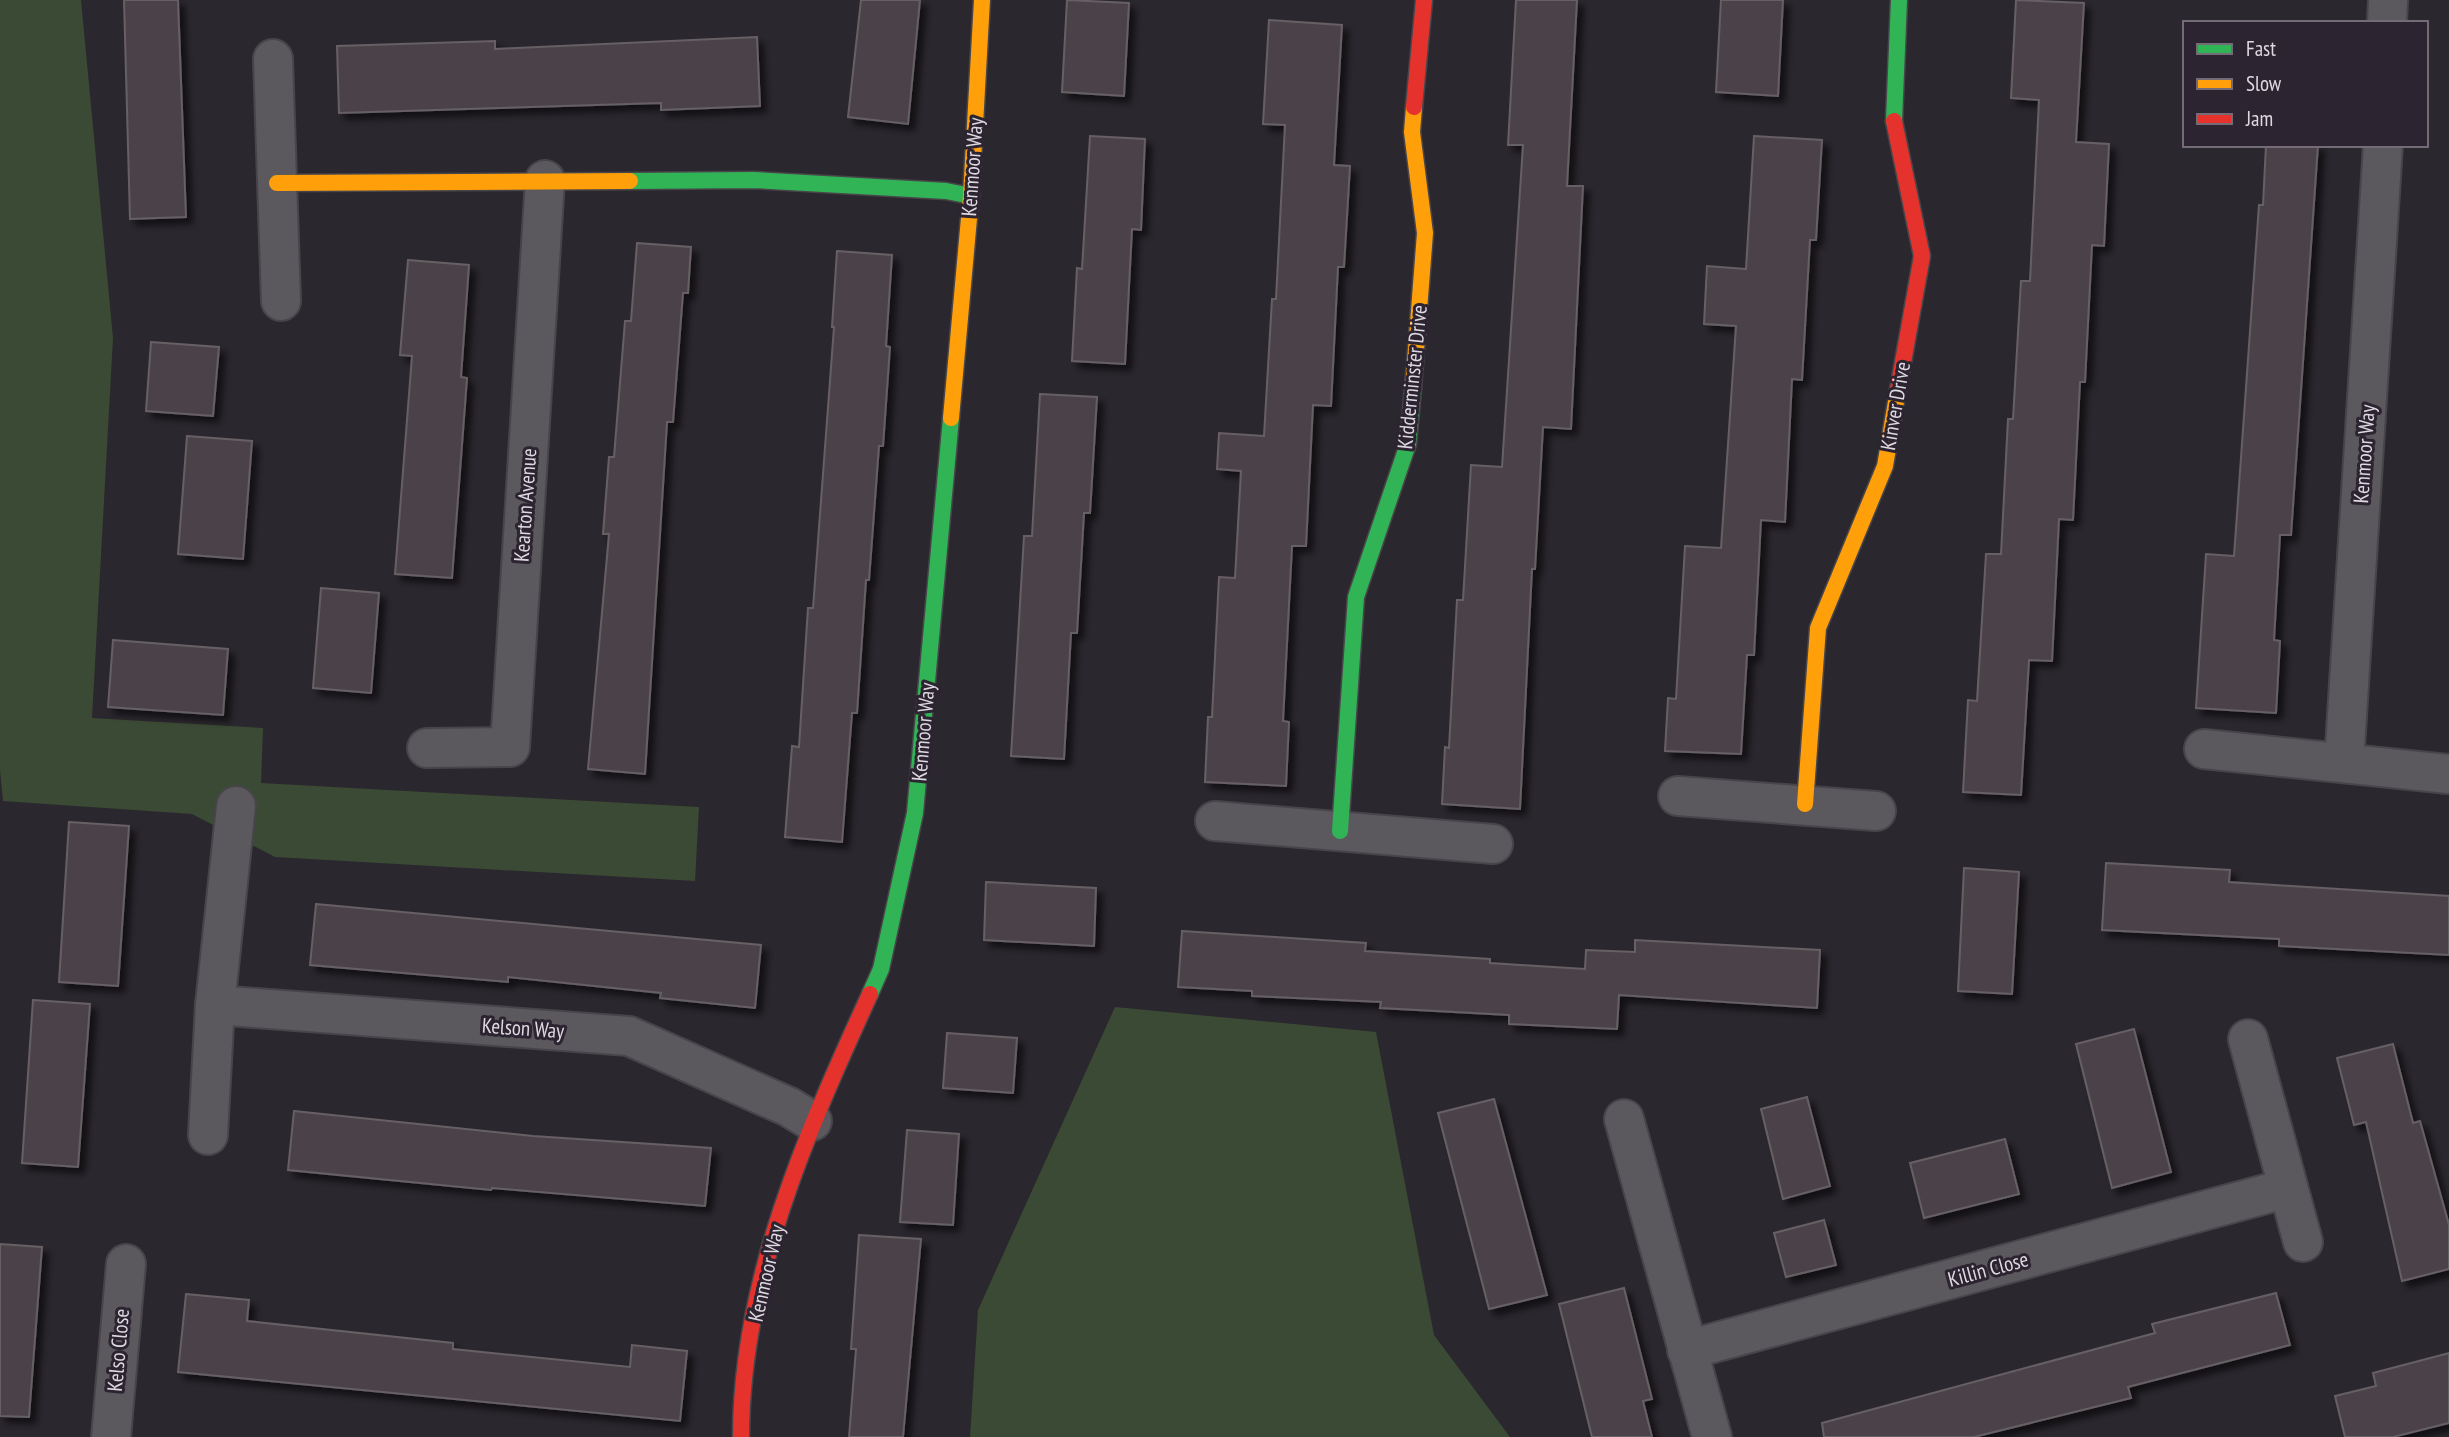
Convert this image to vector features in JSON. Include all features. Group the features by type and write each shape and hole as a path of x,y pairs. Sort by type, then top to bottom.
{"street":[{"name":"Kenmoor Way","path":"741,1437 741,1389 770,1241 812,1121 881,969 915,813 971,196 982,0"},
{"name":"Kidderminster Drive","path":"1340,831 1356,597 1408,444 1425,233 1412,132 1424,0"},
{"name":"Kinver Drive","path":"1805,804 1818,628 1885,466 1922,256 1894,124 1899,0"},
{"path":"2387,21 2388,0"},
{"path":"273,60 281,301"},
{"name":"Kenmoor Way","path":"2344,763 2383,147"},
{"name":"Kearton Avenue","path":"427,748 510,747 545,180"},
{"path":"276,183 754,180 946,191 971,196"},
{"path":"2204,749 2449,774"},
{"path":"1678,796 1876,811"},
{"path":"208,1135 215,1005 236,806"},
{"path":"1215,821 1493,844"},
{"name":"Kelson Way","path":"215,1005 629,1036 789,1107 812,1121"},
{"path":"2248,1039 2303,1242"},
{"path":"1623,1119 1712,1437"},
{"name":"Killin Close","path":"1687,1350 2288,1188"},
{"name":"Kelso Close","path":"111,1437 126,1264"}],"green space":[{"path":"0,0 81,0 113,338 92,718 263,728 261,783 699,807 695,881 275,857 192,814 3,801 0,770"},
{"path":"1115,1007 1376,1032 1434,1335 1510,1437 970,1437 978,1310"}],"building":[{"path":"124,0 178,0 186,217 130,219"},
{"path":"861,0 920,0 908,124 848,117"},
{"path":"1067,0 1129,3 1124,96 1062,92"},
{"path":"1516,0 1577,0 1567,186 1583,186 1571,429 1543,427 1535,569 1532,569 1520,809 1442,804 1445,747 1449,748 1457,600 1463,600 1471,465 1502,467 1523,145 1508,145"},
{"path":"1721,0 1783,0 1778,96 1716,92"},
{"path":"2016,0 2084,3 2076,142 2109,144 2104,246 2092,245 2085,382 2080,382 2073,520 2059,519 2052,661 2029,660 2021,795 1963,792 1968,700 1977,701 1986,554 2001,554 2008,419 2013,419 2021,281 2030,281 2039,100 2011,98"},
{"path":"1269,20 1342,25 1334,165 1350,166 1344,267 1338,267 1331,406 1313,405 1306,546 1292,546 1283,721 1289,722 1286,786 1205,782 1208,717 1212,717 1219,577 1235,578 1241,471 1217,469 1219,433 1264,436 1272,299 1276,299 1285,125 1263,124"},
{"path":"757,37 760,106 661,110 661,103 339,113 337,46 495,41 495,49"},
{"path":"1090,136 1145,139 1141,230 1132,229 1125,364 1072,361 1077,268 1082,269"},
{"path":"1754,136 1822,140 1816,240 1810,240 1802,380 1792,379 1785,522 1761,520 1754,655 1747,655 1741,754 1665,751 1668,698 1676,699 1685,546 1721,548 1736,326 1704,324 1707,266 1746,269"},
{"path":"2266,147 2318,147 2291,535 2280,535 2274,640 2280,641 2276,713 2196,708 2206,554 2234,556 2259,205 2263,205"},
{"path":"637,243 691,247 688,293 683,293 673,422 667,422 645,774 588,769 609,534 603,534 609,457 614,457 625,321 631,321"},
{"path":"837,251 892,255 886,346 890,347 883,446 879,446 857,713 852,713 842,842 785,837 792,746 799,747 808,608 813,608 834,327"},
{"path":"408,260 469,265 461,377 467,378 452,578 395,574 412,356 400,355"},
{"path":"151,342 219,347 213,416 146,411"},
{"path":"1040,394 1097,397 1090,513 1084,513 1077,633 1071,633 1064,759 1011,756 1024,536 1032,536"},
{"path":"187,436 252,441 243,559 178,554"},
{"path":"321,588 379,593 371,693 313,688"},
{"path":"113,640 228,649 223,715 108,707"},
{"path":"69,822 129,826 118,986 59,982"},
{"path":"2106,863 2230,870 2229,882 2449,896 2449,955 2279,946 2279,939 2102,930"},
{"path":"1964,868 2019,872 2012,994 1958,991"},
{"path":"986,882 1096,888 1094,946 984,940"},
{"path":"316,904 761,945 755,1008 660,998 661,993 508,977 508,982 310,965"},
{"path":"1182,931 1366,943 1365,951 1490,959 1490,963 1585,969 1586,950 1635,952 1635,940 1820,950 1817,1008 1619,995 1617,1029 1509,1024 1509,1015 1380,1008 1381,1002 1252,996 1252,991 1178,987"},
{"path":"33,1000 90,1004 78,1167 22,1163"},
{"path":"2134,1029 2171,1172 2112,1188 2076,1044"},
{"path":"947,1033 1017,1038 1013,1093 943,1088"},
{"path":"2393,1044 2413,1123 2420,1121 2449,1225 2449,1269 2402,1281 2366,1122 2354,1125 2337,1058"},
{"path":"1807,1097 1830,1186 1783,1199 1761,1109"},
{"path":"1494,1099 1547,1295 1489,1309 1438,1113"},
{"path":"294,1111 533,1136 711,1148 705,1206 491,1190 288,1170"},
{"path":"907,1130 959,1134 953,1225 900,1222"},
{"path":"2005,1139 2019,1194 1924,1218 1910,1163"},
{"path":"1824,1220 1836,1265 1786,1277 1774,1233"},
{"path":"859,1235 921,1239 903,1437 849,1437 856,1349 851,1349"},
{"path":"0,1244 42,1247 29,1417 0,1416"},
{"path":"1624,1288 1652,1399 1643,1401 1652,1437 1592,1437 1559,1304"},
{"path":"2276,1293 2290,1345 2128,1387 2131,1398 1974,1437 1824,1437 1822,1423 2155,1333 2152,1324"},
{"path":"186,1294 249,1300 247,1321 453,1343 453,1349 630,1367 632,1345 687,1351 680,1421 178,1372"},
{"path":"2449,1353 2449,1423 2393,1437 2345,1437 2335,1396 2376,1386 2373,1373"}],"traffic: fast":[{"path":"1894,121 1899,0"},
{"path":"630,181 754,180 946,191 971,196"},
{"path":"1340,831 1356,597 1408,444 1413,388"},
{"path":"870,994 881,969 915,813 951,418"}],"traffic: slow":[{"path":"951,418 971,196 982,0"},
{"path":"1413,388 1425,233 1412,132 1414,107"},
{"path":"277,183 630,181"},
{"path":"1805,804 1818,628 1885,466 1898,390"}],"traffic: jam":[{"path":"1414,107 1424,0"},
{"path":"1894,121 1922,256 1898,390"},
{"path":"741,1437 744,1379 752,1322 765,1265 801,1155 870,994"}]}
